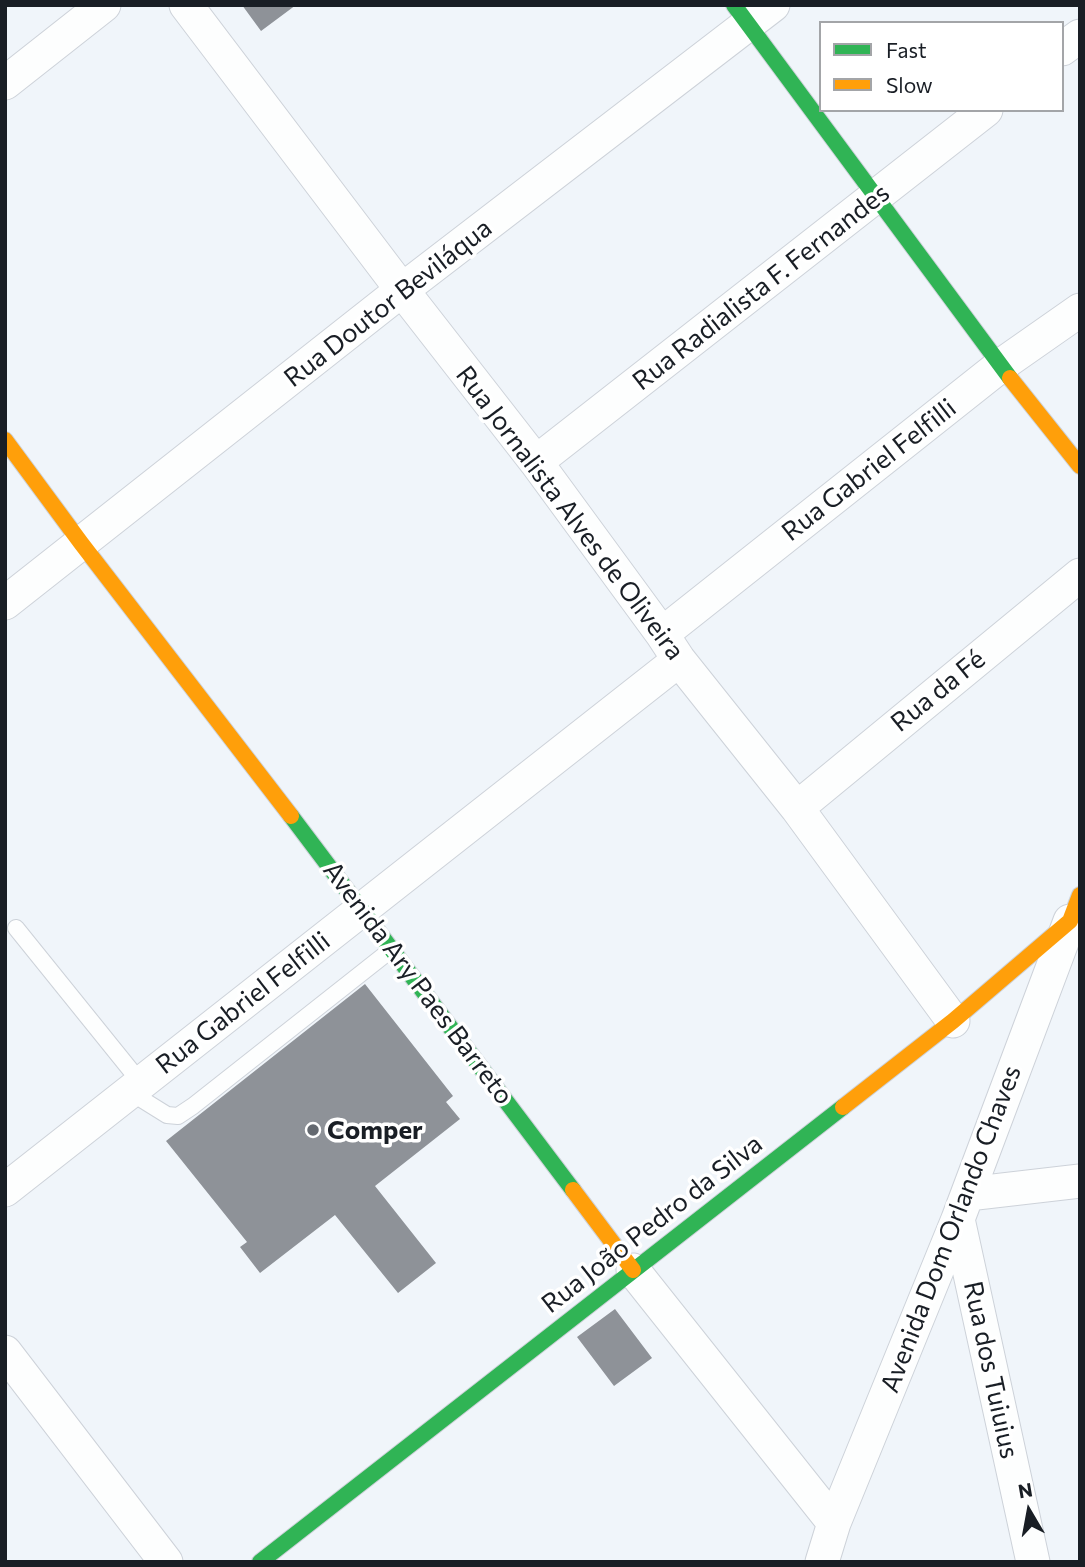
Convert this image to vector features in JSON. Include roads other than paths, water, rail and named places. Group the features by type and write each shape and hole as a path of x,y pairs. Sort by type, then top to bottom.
{"street":[{"path":"5,83 104,5"},
{"name":"Rua Jornalista Alves de Oliveira","path":"187,5 402,290 536,462 671,647 797,808 953,1021"},
{"path":"752,11 875,198 1000,366 1080,466"},
{"name":"Rua Doutor Beviláqua","path":"5,603 752,11"},
{"path":"1064,48 1080,36"},
{"name":"Rua Radialista F. Fernandes","path":"536,462 982,112"},
{"name":"Rua Gabriel Felfilli","path":"5,1190 362,909 1000,366 1080,310"},
{"name":"Avenida Ary Paes Barreto","path":"5,440 393,949 633,1270 834,1523"},
{"name":"Rua da Fé","path":"797,808 1080,575"},
{"name":"Rua João Pedro da Silva","path":"260,1562 953,1021 1075,908"},
{"name":"Avenida Dom Orlando Chaves","path":"822,1562 834,1523 963,1207 1075,908"},
{"path":"963,1207 1080,1181"},
{"name":"Rua dos Tuiuius","path":"963,1207 1033,1562"},
{"path":"5,1352 166,1562"}],"lane":[{"path":"16,928 135,1087 167,1115 178,1116 393,949"}],"place":[{"name":"Comper","path":"313,1130"}]}
